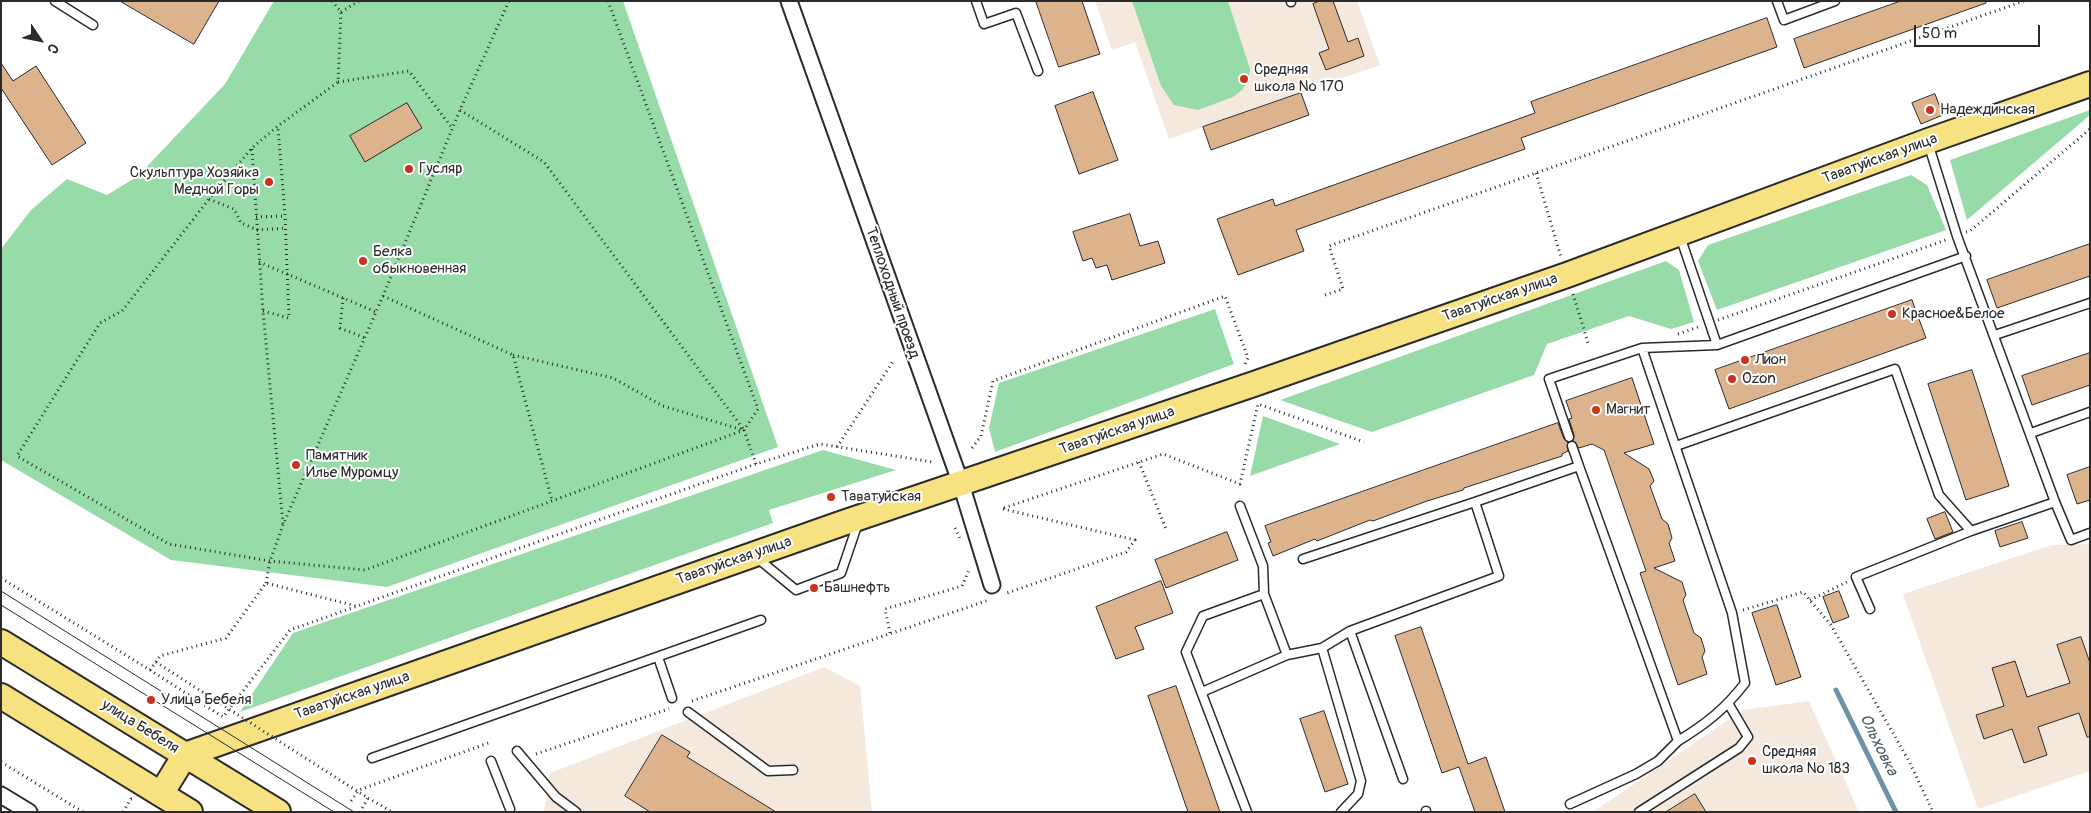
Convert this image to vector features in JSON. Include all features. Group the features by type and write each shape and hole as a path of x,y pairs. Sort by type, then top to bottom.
{"main road":[{"name":"Таватуйская улица","path":"185,755 753,554 1251,385 1679,234 1928,141 2090,84"},
{"name":"улица Бебеля","path":"1,642 278,812"},
{"path":"1,696 190,812"},
{"path":"161,794 185,755"}],"street":[{"name":"Теплоходный проезд","path":"789,1 961,484 995,593"},
{"path":"1,795 29,812"}],"lane":[{"path":"55,1 93,25"},
{"path":"976,1 984,24 1016,13 1038,71"},
{"path":"1777,1 1784,20 1835,1"},
{"path":"1928,141 1957,236 1966,256 2055,502 2071,540 2090,533"},
{"path":"1679,234 1717,345"},
{"path":"1569,437 1549,379 1642,348 1717,345 1966,256"},
{"path":"1995,335 2090,303"},
{"path":"1570,804 1636,774 1658,761 1678,741 1707,724 1745,683 1732,613 1642,348"},
{"path":"1676,446 1895,370 1939,495 1971,531"},
{"path":"2031,433 2090,412"},
{"path":"1572,446 1678,741"},
{"path":"1303,559 1579,466"},
{"path":"1202,692 1287,655 1322,648 1350,631 1499,576 1475,502"},
{"path":"1870,609 1856,577 1971,531 2055,502"},
{"path":"1240,506 1263,566 1264,594 1287,655"},
{"path":"753,554 796,590 841,573 860,517"},
{"path":"1247,812 1186,652 1203,616 1264,594"},
{"path":"372,758 761,620"},
{"path":"1350,631 1403,779"},
{"path":"1322,648 1361,781 1358,794 1341,812"},
{"path":"658,657 672,698"},
{"path":"1639,812 1739,748 1748,737 1728,703"},
{"path":"688,712 768,771 793,770"},
{"path":"517,751 556,797 576,812"},
{"path":"491,761 510,809"}],"path":[{"path":"332,1 341,12 338,82"},
{"path":"341,12 359,1"},
{"path":"150,670 160,656 226,638 266,583 270,561 283,525 383,296 452,128 509,1"},
{"path":"452,128 409,71 338,82 278,126 252,148 209,199 122,311 100,323 17,456 169,544 270,561 365,570 744,430 758,409 608,1"},
{"path":"1325,295 1343,289 1329,246 2024,1"},
{"path":"460,110 544,162 744,430 756,464"},
{"path":"263,311 289,318 286,228 278,126"},
{"path":"1677,334 1970,231 2090,128"},
{"path":"252,148 263,311 283,525"},
{"path":"209,199 234,209 241,223 257,230 286,228"},
{"path":"256,217 285,216"},
{"path":"259,262 376,312"},
{"path":"383,296 513,355 613,378 663,406 744,430"},
{"path":"972,448 981,436 993,381 1225,296 1248,358 1244,366"},
{"path":"343,298 340,328 365,338"},
{"path":"513,355 552,501"},
{"path":"837,447 894,360"},
{"path":"685,703 890,633 995,593 1126,552 1135,540 1003,509 1163,454 1240,484 1258,404 1364,442"},
{"path":"1,578 223,717 290,630 756,464 820,444 933,462"},
{"path":"1139,462 1166,530"},
{"path":"955,528 961,543"},
{"path":"890,633 885,609 962,586 971,566"},
{"path":"1810,600 1856,577"},
{"path":"266,583 357,606"},
{"path":"1732,613 1803,592 1831,625 1909,761 1933,812"},
{"path":"156,662 392,812"},
{"path":"524,758 676,706"},
{"path":"351,801 359,790 491,742"},
{"path":"1,762 83,812"},
{"path":"360,812 368,798"}],"shaded area":[{"name":"Средняя школа № 170","path":"1095,1 1357,1 1380,65 1169,139 1135,42 1112,50"},
{"path":"2090,544 2090,771 1978,809 1903,594 2052,545"},
{"path":"824,667 860,686 872,812 544,812 550,773"},
{"name":"Средняя школа № 183","path":"1809,701 1859,812 1593,812 1743,710"}],"green space":[{"path":"274,1 623,1 778,447 387,587 171,560 1,460 1,249 31,210 67,179 107,195 138,176 225,84"},
{"path":"1132,1 1228,1 1250,69 1249,79 1242,90 1233,97 1198,110 1174,105 1161,86"},
{"path":"2090,110 2090,115 1967,220 1950,160"},
{"path":"1911,175 1927,185 1946,230 1717,310 1698,261 1708,245"},
{"path":"1666,261 1679,270 1694,322 1671,329 1629,316 1547,344 1534,375 1372,432 1280,400"},
{"path":"1215,309 1234,364 995,452 989,428 999,383"},
{"path":"1263,416 1340,444 1250,476"},
{"path":"823,450 896,470 769,510 773,523 240,712 293,633"}],"building":[{"path":"120,1 219,1 194,44"},
{"path":"1036,1 1082,1 1100,54 1059,67"},
{"path":"1320,1 1333,1 1348,42 1358,38 1364,56 1326,70 1319,53 1329,49 1313,4"},
{"path":"1901,1 1986,1 1986,3 1804,68 1794,39"},
{"path":"1767,18 1777,47 1521,138 1525,149 1296,230 1304,251 1238,275 1217,219 1273,199 1275,206 1535,113 1531,102"},
{"path":"1,63 13,81 36,66 86,143 52,165 1,88"},
{"path":"1093,92 1118,160 1079,174 1055,106"},
{"path":"1301,93 1309,115 1211,150 1203,127"},
{"path":"1935,94 1943,115 1921,124 1912,103"},
{"path":"407,103 422,128 365,162 350,136"},
{"path":"1130,214 1140,246 1158,241 1165,263 1112,280 1107,265 1096,268 1092,258 1083,261 1073,232"},
{"path":"2090,244 2090,276 1997,308 1987,280"},
{"path":"1912,300 1926,338 1729,409 1715,370"},
{"path":"2090,353 2090,385 2032,405 2022,376"},
{"path":"1972,370 2009,486 1966,500 1928,384"},
{"path":"1632,378 1654,444 1624,453 1649,469 1654,481 1650,486 1662,519 1668,524 1672,538 1669,543 1675,561 1654,568 1682,582 1686,595 1683,600 1694,633 1701,638 1705,651 1702,657 1707,674 1678,685 1640,573 1646,571 1604,450 1592,444 1579,448 1573,441 1574,435 1569,419 1572,418 1566,401"},
{"path":"1558,423 1564,439 1568,442 1568,451 1562,454 1562,456 1464,488 1463,490 1373,521 1370,520 1317,541 1315,539 1273,556 1268,543 1271,542 1265,526"},
{"path":"2090,467 2090,500 2077,504 2067,475"},
{"path":"1945,512 1953,532 1935,539 1927,519"},
{"path":"2022,522 2028,538 2000,547 1995,531"},
{"path":"1227,532 1238,560 1166,588 1155,560"},
{"path":"1161,581 1173,613 1135,627 1144,649 1116,659 1096,607"},
{"path":"1839,591 1849,617 1833,623 1823,597"},
{"path":"1777,605 1801,677 1776,685 1752,613"},
{"path":"1421,627 1468,764 1486,757 1505,812 1475,812 1459,767 1442,773 1395,636"},
{"path":"2081,637 2090,663 2090,737 2087,737 2079,713 2038,727 2047,755 2024,763 2012,729 1984,739 1976,715 2004,706 1992,668 2015,661 2027,697 2070,683 2057,645"},
{"path":"1176,686 1220,812 1188,812 1148,696"},
{"path":"1324,711 1348,784 1325,792 1300,719"},
{"path":"662,735 690,752 687,757 776,812 650,812 625,796"},
{"path":"1695,794 1706,812 1666,812"}],"waterway":[{"name":"Ольховка","path":"1836,690 1896,812"}],"tram line":[{"path":"1,591 354,812"},
{"path":"1,605 334,812"}],"place":[{"name":"Средняя школа № 170","path":"1244,79"},
{"name":"Надеждинская","path":"1930,110"},
{"name":"Гусляр","path":"409,169"},
{"name":"Скульптура Хозяйка Медной Горы","path":"269,182"},
{"name":"Белка обыкновенная","path":"363,261"},
{"name":"Красное&Белое","path":"1892,314"},
{"name":"Лион","path":"1745,360"},
{"name":"Ozon","path":"1732,379"},
{"name":"Магнит","path":"1596,410"},
{"name":"Памятник Илье Муромцу","path":"296,465"},
{"name":"Таватуйская","path":"831,497"},
{"name":"Башнефть","path":"814,588"},
{"name":"Улица Бебеля","path":"151,700"},
{"name":"Средняя школа № 183","path":"1752,761"}]}
